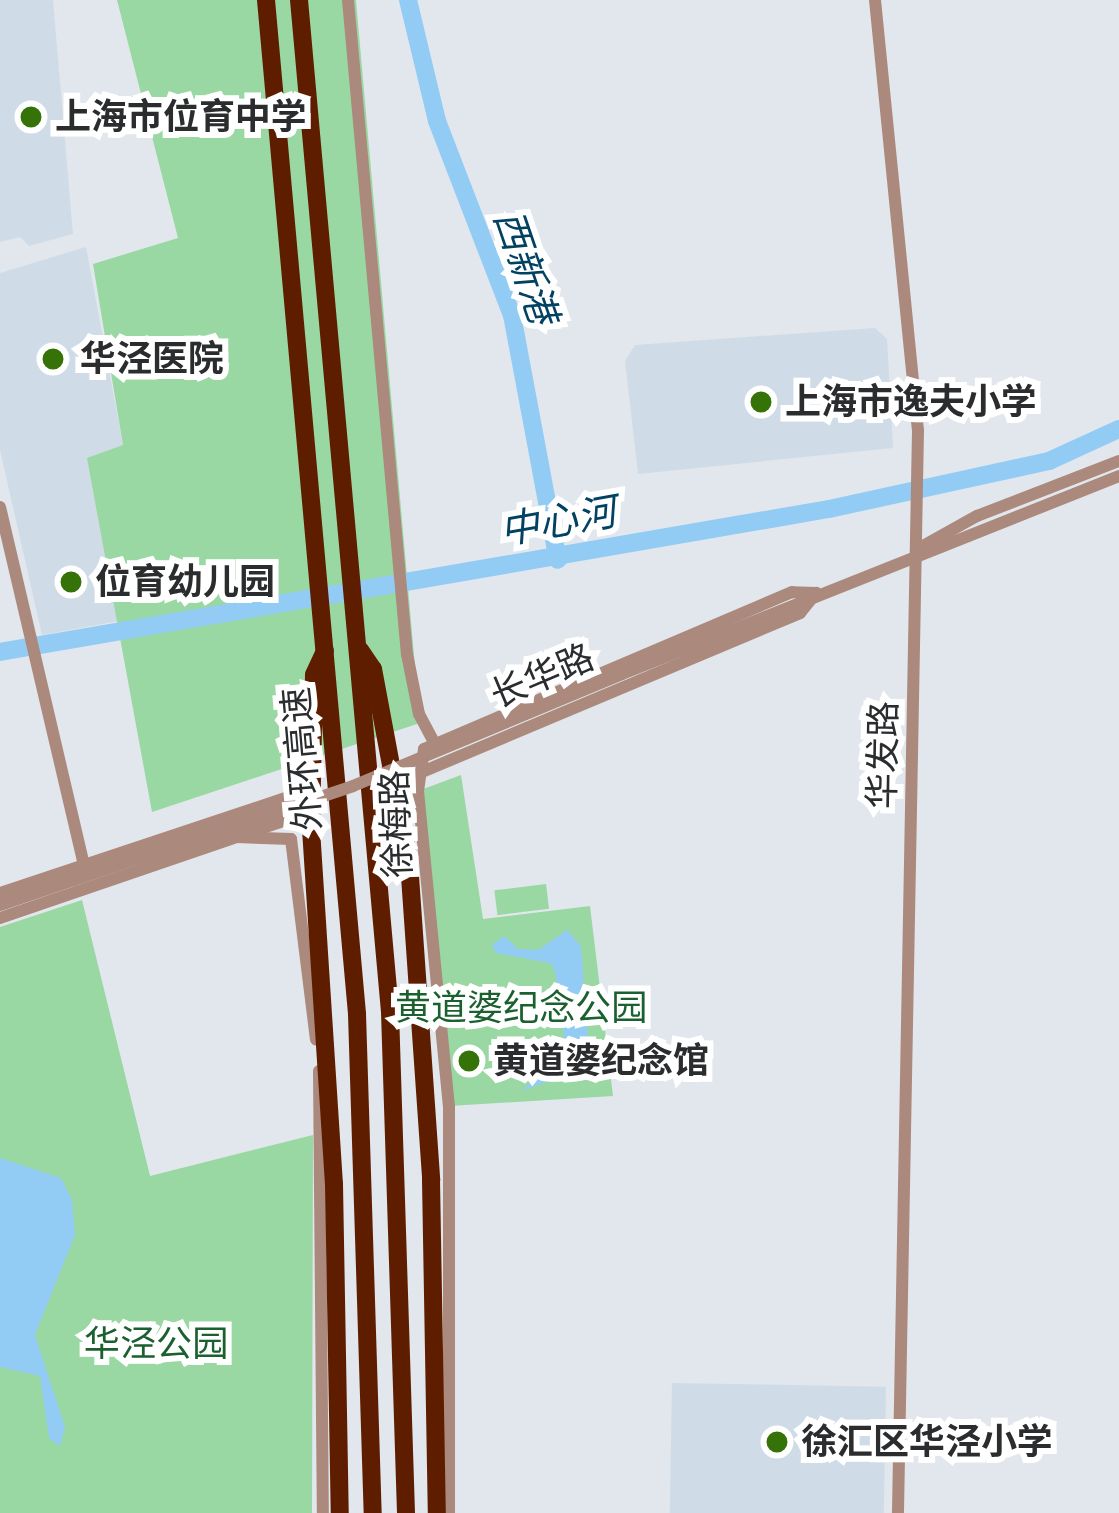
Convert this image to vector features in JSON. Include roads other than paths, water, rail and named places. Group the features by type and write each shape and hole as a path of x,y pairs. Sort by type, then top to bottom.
{"highway":[{"name":"外环高速","path":"266,0 320,585 369,1262 373,1513"},
{"name":"外环高速","path":"299,0 358,648 402,1261 406,1513"},
{"path":"358,648 373,669 410,862 430,1159 437,1513"},
{"path":"325,650 314,675 311,829 334,1184 340,1513"}],"street":[{"name":"徐梅路","path":"348,0 404,614 419,714 434,742 424,749 422,772 448,1106 449,1513"},
{"name":"华发路","path":"875,0 919,463 898,1513"},
{"name":"长华路","path":"917,551 945,530 1119,461"},
{"name":"长华路","path":"0,905 353,786 917,551 1119,476"},
{"path":"0,506 84,865"},
{"name":"长华路","path":"434,742 792,592 816,593"},
{"name":"长华路","path":"422,772 800,613 816,593"},
{"path":"0,893 288,796 292,818 0,918"},
{"path":"236,837 291,838 294,860 318,1055 323,1513"}],"water":[{"path":"567,930 581,946 590,1067 521,1091 546,1070 568,1065 555,971 550,963 496,953 492,945 504,936 518,949 538,950"},
{"path":"0,1158 61,1178 72,1200 75,1235 35,1335 65,1427 60,1446 49,1438 40,1376 0,1367"}],"waterway":[{"name":"西新港","path":"408,0 437,121 512,315 558,560"},
{"name":"中心河","path":"0,652 829,509 1049,461 1119,429"}],"place":[{"name":"上海市位育中学","path":"31,117"},
{"name":"华泾医院","path":"53,359"},
{"name":"上海市逸夫小学","path":"761,402"},
{"name":"位育幼儿园","path":"71,582"},
{"name":"黄道婆纪念馆","path":"469,1061"},
{"name":"徐汇区华泾小学","path":"777,1442"}],"park label":[{"name":"黄道婆纪念公园","path":"521,1008"},
{"name":"华泾公园","path":"156,1344"}]}
